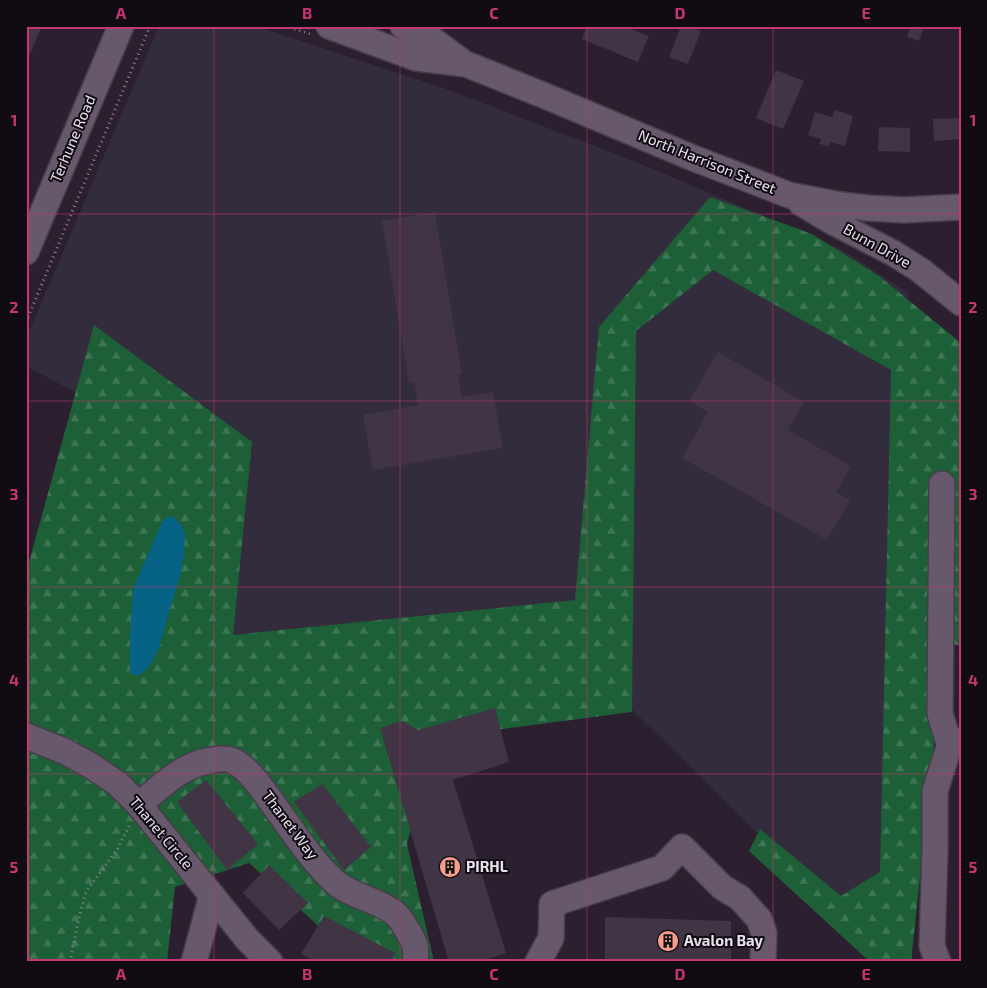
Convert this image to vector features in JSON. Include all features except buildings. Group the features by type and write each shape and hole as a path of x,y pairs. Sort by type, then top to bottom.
{"street":[{"name":"Terhune Road","path":"26,252 121,26"},
{"name":"North Harrison Street","path":"329,26 416,58 466,64"},
{"name":"North Harrison Street","path":"403,26 430,38 466,64 693,158 789,194 868,208 904,210 961,207"},
{"name":"Bunn Drive","path":"789,194 831,221 900,257 920,270 961,303"},
{"path":"938,962 932,946 935,791 955,744 940,714 942,484"},
{"name":"Thanet Circle","path":"26,736 64,751 90,765 118,784 139,805 247,939 270,962"},
{"name":"Thanet Way","path":"139,805 169,779 191,766 220,759 231,760 249,771 301,843 329,876 343,888 394,912 406,927 414,952"},
{"path":"538,962 551,938 552,904 662,868 682,847 722,887 740,898 759,918 764,933 763,962"},
{"path":"194,962 212,895"}],"path":[{"path":"26,322 150,26"},
{"path":"70,962 86,892 118,848 139,805"}],"shaded area":[{"path":"159,26 256,26 449,90 639,163 843,250 908,293 884,958 610,688 224,683 208,463 26,366 26,339"}],"green space":[{"path":"710,197 812,234 879,276 961,343 961,646 945,642 911,962 869,962 749,851 760,829 841,896 880,872 891,370 713,270 636,331 632,712 434,738 407,844 434,962 358,962 249,863 175,887 167,962 26,962 26,567 28,566 94,325 252,442 233,635 575,600 599,327"}],"water":[{"path":"171,516 180,523 185,534 180,576 159,648 150,665 139,676 130,673 133,589 163,520"}],"place":[{"name":"PIRHL","path":"450,867"},
{"name":"Avalon Bay","path":"668,941"}]}
